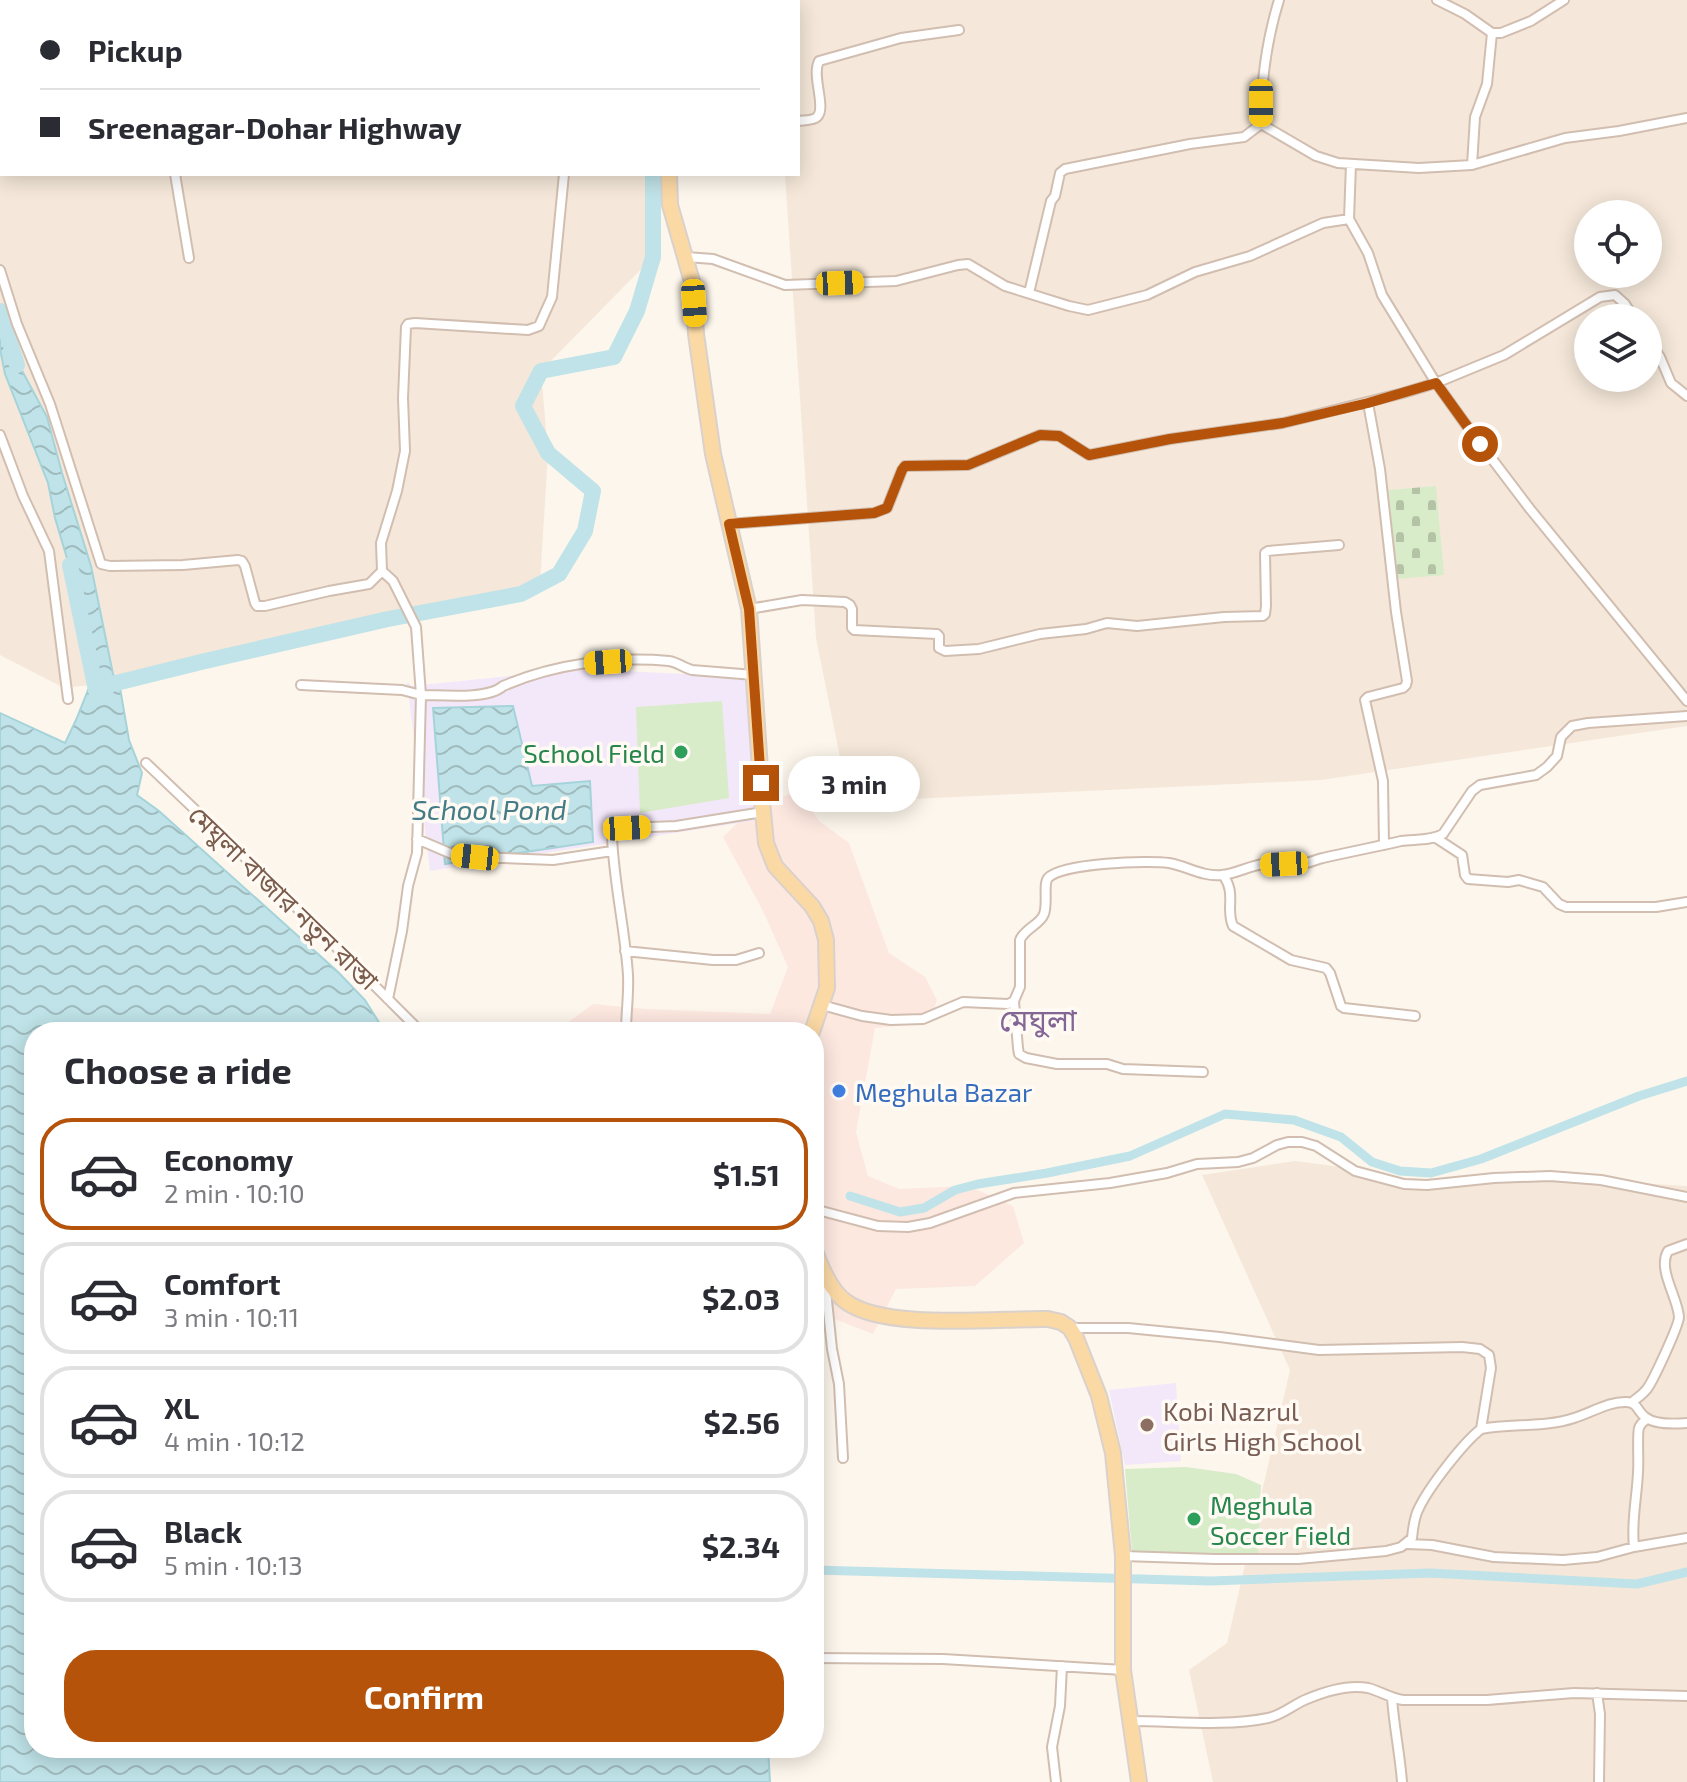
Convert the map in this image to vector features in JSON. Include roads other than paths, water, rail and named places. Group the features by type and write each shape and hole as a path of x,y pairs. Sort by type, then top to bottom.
{"main road":[{"path":"669,176 670,205 693,285 696,334 713,454 749,609 766,843 775,866 812,906 821,921 826,940 827,988 816,1022"},
{"path":"824,1272 845,1301 872,1315 936,1320 1048,1319 1070,1328 1099,1396 1113,1453 1123,1560 1123,1670 1139,1782"}],"street":[{"path":"1261,124 1272,23 1279,0"},
{"path":"1437,0 1465,14 1492,33 1501,33 1531,21 1564,0"},
{"path":"800,121 815,119 821,108 815,68 819,61 901,38 959,30"},
{"path":"1472,165 1475,117 1487,84 1492,33"},
{"path":"1261,124 1316,156 1338,163 1419,168 1472,165 1565,138 1687,118"},
{"path":"1029,293 1051,201 1060,173 1065,169 1190,144 1244,137 1261,124"},
{"path":"1351,164 1349,219 1368,253 1382,295 1436,383 1530,509 1687,701"},
{"path":"175,176 189,258"},
{"path":"388,999 417,853 421,695 416,627 393,581 382,571 381,543 405,451 403,398 406,327 415,323 528,330 539,326 552,297 564,176"},
{"path":"686,257 713,259 785,285 896,281 968,264 1005,286 1088,310 1147,295 1195,272 1250,256 1323,223 1349,219"},
{"path":"0,270 17,324 50,404 101,564 183,565 242,561 257,606 369,584 382,571"},
{"path":"1588,304 1600,297 1615,295 1625,304"},
{"path":"729,524 874,513 887,508 905,466 968,465 1040,435 1059,436 1089,455 1170,439 1283,423 1368,403 1436,383 1504,355 1574,313"},
{"path":"1662,362 1671,383 1687,396"},
{"path":"1368,403 1380,469 1407,681 1403,688 1365,700 1383,781 1384,845"},
{"path":"0,435 23,496 49,551 68,699"},
{"path":"749,609 802,600 845,602 852,609 854,630 937,634 939,648 945,651 979,649 1040,634 1086,629 1107,623 1137,626 1263,616 1266,606 1265,553 1339,545"},
{"path":"301,685 402,690 421,695 486,694 548,669 628,661 674,661 692,670 754,675"},
{"path":"1203,1072 1123,1069 1107,1064 1057,1064 1019,1054 1014,1001 1020,987 1020,940 1023,933 1044,917 1048,878 1068,870 1125,862 1164,862 1183,865 1201,874 1223,875 1261,865 1307,863 1406,840 1436,838 1443,834 1472,791 1480,785 1536,775 1547,767 1557,756 1561,737 1572,726 1687,716"},
{"name":"মেঘুলা বাজার নতুন রাস্তা","path":"146,763 411,1022"},
{"path":"626,1022 628,979 612,837 617,831 627,828 676,826 763,812"},
{"path":"1436,838 1462,855 1468,879 1519,880 1543,887 1566,907 1656,907 1687,902"},
{"path":"417,839 452,854 475,857 553,860 612,851"},
{"path":"1223,875 1232,895 1230,918 1233,926 1291,960 1326,968 1341,1006 1415,1016"},
{"path":"625,951 713,960 736,960 759,953"},
{"path":"822,1005 891,1020 923,1019 963,1002 1002,1004 1014,1001"},
{"path":"824,1212 878,1226 908,1227 930,1223 1014,1193 1110,1183 1197,1164 1238,1162 1288,1142 1316,1146 1355,1171 1404,1184 1550,1176 1601,1180 1687,1197"},
{"path":"1481,1429 1564,1421 1614,1403 1632,1402 1647,1390 1677,1328 1679,1315 1664,1259 1668,1251 1687,1244"},
{"path":"824,1272 839,1384 843,1458"},
{"path":"1070,1328 1128,1328 1319,1350 1462,1347 1480,1349 1489,1355 1491,1368 1481,1429 1427,1494 1415,1517 1412,1538 1407,1544 1359,1555 1298,1559 1123,1560"},
{"path":"1632,1402 1647,1419 1687,1423"},
{"path":"1634,1547 1637,1433 1639,1426 1647,1419"},
{"path":"1407,1544 1432,1545 1494,1557 1532,1559 1597,1557 1687,1538"},
{"path":"824,1658 943,1659 1123,1670"},
{"path":"1056,1782 1052,1747 1060,1706 1062,1666"},
{"path":"1131,1721 1223,1722 1265,1718 1308,1698 1342,1688 1366,1688 1392,1698 1476,1700 1542,1694 1687,1696"},
{"path":"1597,1693 1600,1714 1599,1782"},
{"path":"1392,1698 1402,1782"}],"water":[{"path":"0,311 12,352 47,417 91,566 129,740 142,773 137,795 159,811 338,972 365,1000 379,1022 24,1022 24,1758 769,1758 770,1782 0,1782 0,713 65,743 94,675 91,650 48,483 5,374 0,349"},
{"name":"School Pond","path":"513,706 532,786 590,781 593,842 445,864 433,708"}],"waterway":[{"path":"100,687 388,619 521,594 559,574 585,531 593,491 548,453 523,406 541,371 614,357 637,311 653,257 653,176"},
{"path":"0,311 17,365"},
{"path":"70,565 97,695"},
{"path":"850,1196 900,1212 924,1208 955,1190 978,1184 1130,1156 1225,1114 1294,1120 1341,1137 1372,1162 1400,1171 1431,1173 1481,1159 1639,1096 1687,1081"},
{"path":"824,1570 1211,1581 1430,1573 1637,1584 1687,1572"}],"place":[{"name":"School Field","path":"681,752"},
{"name":"Meghula Bazar","path":"839,1091"},
{"name":"Kobi Nazrul Girls High School","path":"1147,1425"},
{"name":"Meghula Soccer Field","path":"1194,1519"}],"district":[{"name":"মেঘুলা","path":"1038,1019"}]}
